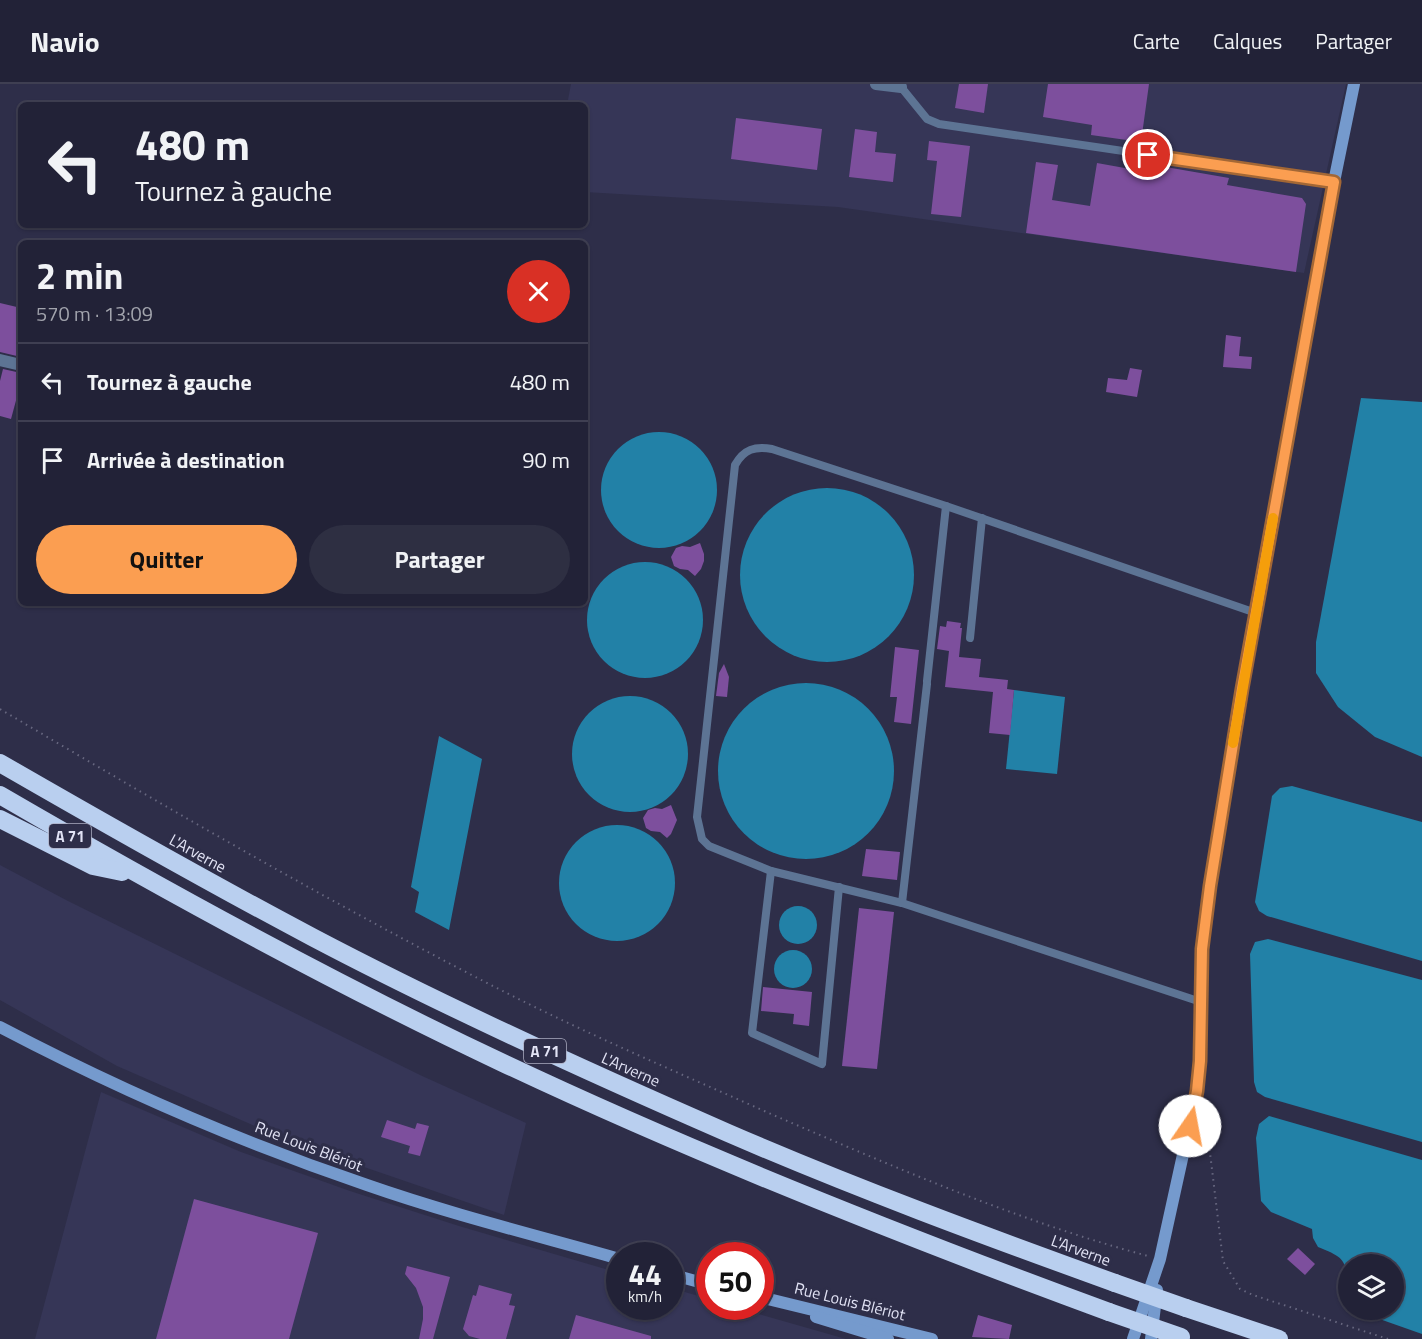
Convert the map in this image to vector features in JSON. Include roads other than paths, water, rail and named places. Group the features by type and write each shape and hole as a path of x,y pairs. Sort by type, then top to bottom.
{"highway":[{"name":"L'Arverne","path":"0,763 317,939 565,1060 730,1134 871,1192 1115,1283 1278,1339"},
{"name":"A 71","path":"0,795 140,876 378,1002 609,1112 849,1214 970,1261 1184,1338"},
{"path":"0,819 93,866 140,876"}],"main road":[{"path":"1151,1339 1160,1259 1197,1091 1200,1061 1202,949 1210,886 1256,613 1334,182 1354,84"},
{"name":"Rue Louis Blériot","path":"0,1027 144,1098 290,1157 367,1185 606,1255"},
{"path":"1133,1339 1160,1259"},
{"name":"Rue Louis Blériot","path":"774,1302 932,1339"},
{"name":"Rue Louis Blériot","path":"774,1303 888,1339"}],"street":[{"path":"876,84 901,87"},
{"path":"0,360 18,364"}],"lane":[{"path":"901,87 927,119 939,124 1334,182"},
{"path":"1201,1002 902,903 771,871 709,846 702,839 697,817 735,465 741,454 752,448 762,447 982,518 1256,613"},
{"path":"902,903 946,506"},
{"path":"970,638 982,518"},
{"path":"771,871 752,1033 822,1064 839,887"}]}
